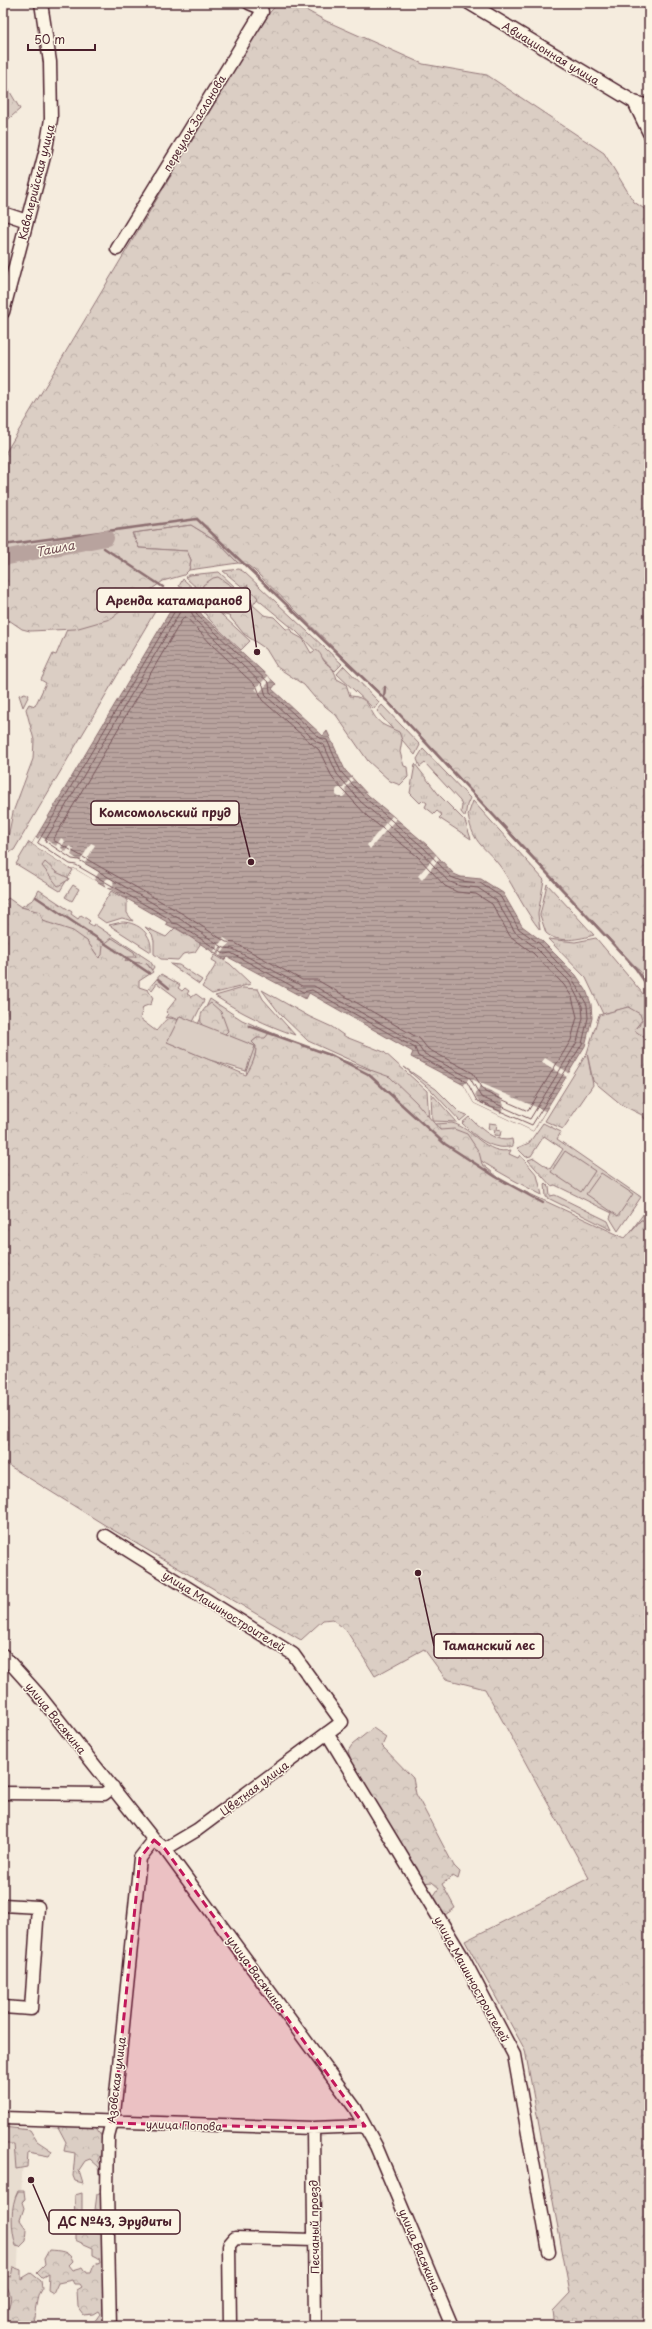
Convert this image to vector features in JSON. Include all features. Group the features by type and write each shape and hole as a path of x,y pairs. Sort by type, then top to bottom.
{"street":[{"name":"Кавалерийская улица","path":"3,312 46,149 51,119 50,62 41,3"},
{"name":"переулок Заслонова","path":"117,249 262,12 261,8 249,3"},
{"name":"Авиационная улица","path":"469,3 634,102 649,106"},
{"path":"634,102 649,133"},
{"path":"3,213 27,221"},
{"name":"улица Машиностроителей","path":"105,1536 293,1654 342,1722"},
{"name":"улица Васякина","path":"3,1655 38,1694 154,1840 164,1849 355,2108 376,2146 452,2326"},
{"name":"Цветная улица","path":"164,1849 197,1830 342,1722"},
{"name":"улица Машиностроителей","path":"327,1733 462,1956 514,2055 549,2252"},
{"path":"3,1793 104,1794 113,1787"},
{"name":"Азовская улица","path":"110,2326 107,2192 110,2123 114,2114 140,1858 154,1840"},
{"path":"3,1905 38,1907 31,2009 3,2007"},
{"name":"улица Попова","path":"3,2118 110,2123 313,2128 365,2126"},
{"name":"Песчаный проезд","path":"313,2128 315,2326"},
{"path":"230,2326 229,2244 235,2238 314,2240"}],"highlighted area":[{"path":"154,1840 165,1849 365,2126 313,2128 110,2123 114,2114 140,1858"}],"shaded area":[{"path":"3,2134 24,2135 15,2326 3,2326"}],"green space":[{"path":"278,3 293,3 326,21 423,64 487,75 604,153 634,202 649,212 649,981 393,706 254,570 246,564 238,563 217,541 191,525 132,533 139,548 187,551 191,560 189,570 184,575 163,581 110,619 75,629 30,631 22,629 3,616 3,457 265,18"},
{"path":"3,80 20,109 3,124"},
{"path":"191,525 217,541 238,563 189,570 191,560 187,551 139,548 132,533"},
{"path":"239,569 342,664 335,671 296,631 223,571"},
{"path":"219,572 235,587 201,592 185,577 189,575"},
{"path":"218,577 240,592 247,585 258,598 253,605 264,615 274,617 286,629 291,629 294,634 303,639 311,653 316,650 318,651 324,661 333,670 337,679 346,684 350,696 363,699 377,720 399,732 402,740 400,752 404,766 407,767 408,777 400,785 390,781 368,761 336,715 315,698 304,685 277,667 266,649 244,634 229,616 221,614 202,591 203,585 213,578"},
{"path":"183,579 250,641 241,650 210,620 201,607 200,602 189,594 190,592 179,586"},
{"path":"154,594 163,598 14,850 10,852 6,848 13,812 33,759 34,740 26,709 29,704 35,706 46,683 41,680 53,654 56,655 68,627 98,620"},
{"path":"344,666 379,702 374,709 337,674"},
{"path":"25,693 29,695 23,707 19,695"},
{"path":"382,705 420,745 415,755 377,711"},
{"path":"423,749 470,798 465,817 461,812 462,806 460,801 425,763 420,767 417,759"},
{"path":"415,764 440,796 465,821 471,839 439,818 442,815 437,811 434,814 425,807 427,803 423,800 420,803 410,793"},
{"path":"473,801 544,880 538,914 540,930 502,869 481,845 473,833 468,815"},
{"path":"29,842 73,870 60,891 16,864"},
{"path":"45,862 56,872 69,878 68,880 58,886 42,866"},
{"path":"547,884 594,935 563,940 557,939 546,933 540,915"},
{"path":"73,885 79,889 72,901 65,897"},
{"path":"39,890 72,912 71,914 78,919 81,915 90,921 88,923 93,926 94,924 150,961 154,967 152,970 147,964 125,961 127,957 102,955 99,958 87,941 43,921 40,912 21,907 34,899"},
{"path":"111,891 127,900 127,913 133,921 122,918 106,923 96,916"},
{"path":"8,898 21,907 40,912 43,921 73,931 87,941 99,958 102,955 103,945 112,938 134,952 136,957 127,957 125,961 147,964 153,972 139,981 139,987 148,990 153,998 151,1004 143,1007 140,1019 156,1031 167,1019 170,1018 178,1020 177,1031 167,1039 170,1043 246,1075 252,1065 255,1054 256,1046 252,1042 257,1038 265,1038 270,1032 390,1077 416,1102 440,1130 454,1129 467,1134 479,1152 482,1164 504,1182 625,1238 641,1220 649,1221 649,2326 555,2326 553,2311 570,2293 525,2050 465,1941 589,1878 485,1689 446,1679 424,1649 375,1676 346,1630 332,1619 323,1620 301,1640 108,1527 3,1462 3,903"},
{"path":"122,922 134,924 144,931 150,940 151,952 109,925"},
{"path":"145,927 166,937 175,928 201,943 195,952 183,954 178,960 161,959 154,954 154,941 152,934"},
{"path":"596,938 649,1001 649,1041 633,1030 640,1025 629,1007 603,1014 586,978 548,939 575,942"},
{"path":"215,955 230,964 251,984 212,994 202,987 217,963 212,960"},
{"path":"170,964 179,965 202,980 199,984"},
{"path":"161,974 180,985 178,988 182,991 185,988 189,991 187,994 192,997 196,994 204,1000 193,1022 180,1016 178,1020 171,1017 165,1018 168,1014 166,1012 177,998 157,983 152,990 149,988"},
{"path":"243,988 258,989 263,999 295,1035 254,1018 215,996"},
{"path":"262,990 310,1017 332,1027 346,1037 384,1052 427,1091 429,1120 370,1069 308,1041 281,1015"},
{"path":"210,999 242,1020 270,1032 265,1039 257,1038 252,1042 256,1046 255,1054 247,1075 246,1071 254,1046 198,1024"},
{"path":"211,1003 221,1012 228,1031 224,1035 205,1032 201,1023 202,1013"},
{"path":"628,1007 640,1014 642,1020 634,1030 649,1041 649,1124 642,1115 622,1105 593,1081 587,1053 599,1015"},
{"path":"180,1016 255,1046 246,1071 210,1060 167,1042"},
{"path":"587,1053 593,1085 563,1129 545,1121"},
{"path":"404,1067 436,1089 459,1112 467,1115 460,1121 433,1092"},
{"path":"431,1093 457,1122 432,1121"},
{"path":"469,1117 488,1134 500,1139 512,1139 513,1146 498,1147 485,1142 462,1123"},
{"path":"452,1123 467,1130 494,1149 502,1151 511,1150 509,1154 518,1158 520,1155 537,1175 542,1195 485,1164 446,1135 434,1124"},
{"path":"489,1123 497,1124 496,1130 501,1131 500,1136 494,1135 495,1130 488,1129"},
{"path":"543,1123 561,1132 557,1139 641,1197 618,1231 610,1218 612,1213 555,1185 551,1186 528,1160 534,1158 550,1169 563,1149 544,1136 531,1156 526,1157 517,1148 529,1143"},
{"path":"565,1151 595,1171 581,1192 551,1172"},
{"path":"601,1173 633,1194 618,1216 586,1194"},
{"path":"545,1183 549,1187 550,1196 555,1195 608,1221 612,1230 546,1197"},
{"path":"649,1206 649,1221 641,1220 626,1238"},
{"path":"373,1728 386,1737 382,1746 413,1778 416,1794 454,1866 460,1872 458,1879 453,1876 442,1884 455,1908 442,1917 431,1900 439,1888 432,1882 421,1883 353,1766 348,1751 352,1745"},
{"path":"66,2123 95,2126 105,2141 98,2161 101,2165 110,2165 111,2186 100,2190 101,2184 107,2180 108,2177 100,2175 99,2167 90,2159 85,2161 79,2170 83,2183 75,2181 73,2176 75,2153 64,2151 66,2142 58,2127"},
{"path":"3,2127 30,2130 37,2141 52,2151 49,2156 28,2152 27,2167 16,2169 14,2144 3,2144"},
{"path":"18,2191 24,2191 25,2199 22,2202 24,2208 20,2220 27,2230 26,2241 20,2247 16,2246 12,2225 15,2197"},
{"path":"101,2192 103,2223 96,2221 93,2216 99,2213 95,2210 97,2194"},
{"path":"82,2193 82,2218 85,2220 85,2232 100,2234 103,2229 103,2313 109,2314 109,2326 91,2326 100,2314 98,2311 93,2314 84,2315 78,2307 77,2290 82,2287 80,2284 74,2284 72,2280 58,2283 53,2294 48,2291 49,2274 42,2278 37,2273 45,2265 44,2259 49,2250 60,2251 69,2255 73,2261 69,2265 73,2270 83,2267 87,2273 91,2273 94,2265 100,2263 99,2258 93,2255 93,2248 75,2240 75,2230 69,2226 74,2221 75,2195"},
{"path":"13,2267 21,2270 21,2279 31,2273 41,2281 42,2288 38,2295 33,2322 46,2324 47,2326 3,2326 5,2314 9,2305 10,2295 3,2281 7,2276 11,2277"}],"water":[{"path":"177,592 188,594 198,601 197,606 202,615 276,684 272,689 323,736 327,731 345,770 368,795 427,845 454,874 461,877 481,879 503,893 522,926 542,941 576,975 586,990 591,1004 592,1018 585,1046 533,1131 474,1103 464,1085 411,1057 413,1052 309,993 306,999 228,957 225,960 175,927 174,928 166,924 167,922 74,868 69,868 32,844 178,598 175,596"}],"pier":[{"path":"268,676 271,680 259,693 255,689"},
{"path":"351,778 353,780 345,789 346,794 343,797 336,795 336,790 338,788 343,788"},
{"path":"392,816 396,819 370,849 367,845"},
{"path":"40,836 56,846 61,838 65,841 61,848 66,852 70,846 74,849 71,855 80,861 91,843 95,845 85,863 99,872 94,880 74,868 69,868 32,844 36,837 38,839"},
{"path":"436,855 439,859 422,880 418,876"},
{"path":"109,878 114,883 109,888 104,883"},
{"path":"224,938 230,942 220,956 218,955 223,948 221,946 216,953 214,951"},
{"path":"545,1058 569,1073 567,1077 542,1062"},
{"path":"469,1078 545,1111 533,1131 474,1103 464,1085","holes":["480,1086 499,1095 504,1105 501,1113 480,1103 475,1095"]}],"waterway":[{"path":"3,545 197,519 387,701 636,969 649,988"},
{"name":"Ташла","path":"3,558 106,538"},
{"name":"Ташла","path":"92,541 96,544"},
{"path":"104,548 163,587"},
{"path":"384,698 385,687"},
{"path":"36,897 149,973"},
{"path":"158,979 169,988"},
{"path":"249,1026 333,1056 368,1074 445,1144 496,1177 543,1203"}],"place":[{"name":"Аренда катамаранов","path":"257,652"},
{"name":"Комсомольский пруд","path":"251,862"},
{"name":"Таманский лес","path":"418,1573"},
{"name":"ДС №43, Эрудиты","path":"31,2180"}]}
